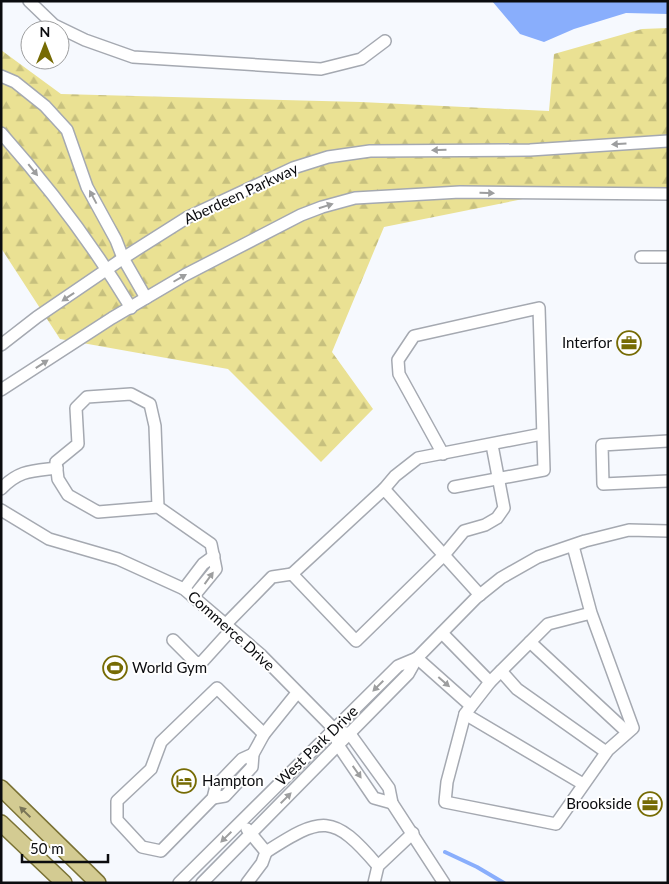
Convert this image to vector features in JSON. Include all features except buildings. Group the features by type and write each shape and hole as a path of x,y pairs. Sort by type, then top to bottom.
{"main road":[{"path":"1,788 98,883"},
{"path":"1,823 64,883"}],"street":[{"path":"29,1 54,25 85,40 133,57 321,69 361,59 385,41"},
{"path":"1,76 15,82 46,106 68,130 87,187 116,240 123,258 146,298"},
{"path":"1,133 73,219 108,269 130,308"},
{"name":"Aberdeen Parkway","path":"1,345 37,317 123,258 188,217 293,168 328,157 370,151 530,150 668,141"},
{"path":"1,390 185,275 302,215 355,198 460,192 668,194"},
{"path":"641,257 668,257"},
{"path":"443,454 399,374 398,360 414,336 539,308 544,470 454,487"},
{"path":"158,508 155,426 150,404 131,394 87,397 76,408 78,444 56,462 58,479 68,495 98,512 158,508 211,544 216,569 189,593"},
{"path":"173,640 196,663 202,662 228,627 272,578 292,574 384,489 394,476 418,458 542,434"},
{"path":"668,441 602,445 602,452 603,484 668,481"},
{"path":"292,574 356,641 444,556 464,531 485,525 498,517 504,508 492,445"},
{"path":"1,488 11,478 24,472 56,468"},
{"path":"384,489 480,595"},
{"name":"Commerce Drive","path":"1,510 49,539 118,560 189,593 260,654 335,730 350,734"},
{"name":"West Park Drive","path":"202,883 408,674 417,658 480,595 501,578 538,557 629,530 668,532"},
{"path":"573,546 592,613 633,728 606,752 556,824 445,802 447,782 468,710 490,682 548,624 592,613"},
{"path":"442,633 490,682"},
{"path":"530,642 627,732"},
{"path":"417,658 468,710 583,784"},
{"name":"West Park Drive","path":"179,883 398,666 417,658"},
{"path":"501,671 517,689 606,752"},
{"path":"264,734 217,688 161,742 151,769 117,801 117,820 142,846 162,851 213,798 225,796 252,767 253,754 264,734 297,693"},
{"path":"335,730 338,746 374,798 392,803"},
{"path":"350,734 389,788 392,803 444,883"},
{"path":"241,822 266,852"},
{"path":"247,883 262,863 266,852 300,831 317,825 337,828 358,843 378,866"},
{"path":"374,883 378,866 413,833"}],"green space":[{"path":"668,28 668,197 548,194 384,227 332,352 373,409 321,462 228,369 60,339 1,248 1,50 20,64 20,70 28,70 61,94 361,102 549,111 554,54 642,29"}],"water":[{"path":"492,1 668,1 668,14 626,13 574,29 544,42 520,34"}],"waterway":[{"path":"445,852 477,867 504,883"}],"place":[{"name":"Interfor","path":"629,343"},
{"name":"World Gym","path":"115,668"},
{"name":"Hampton","path":"184,781"},
{"name":"Brookside","path":"650,804"}]}
